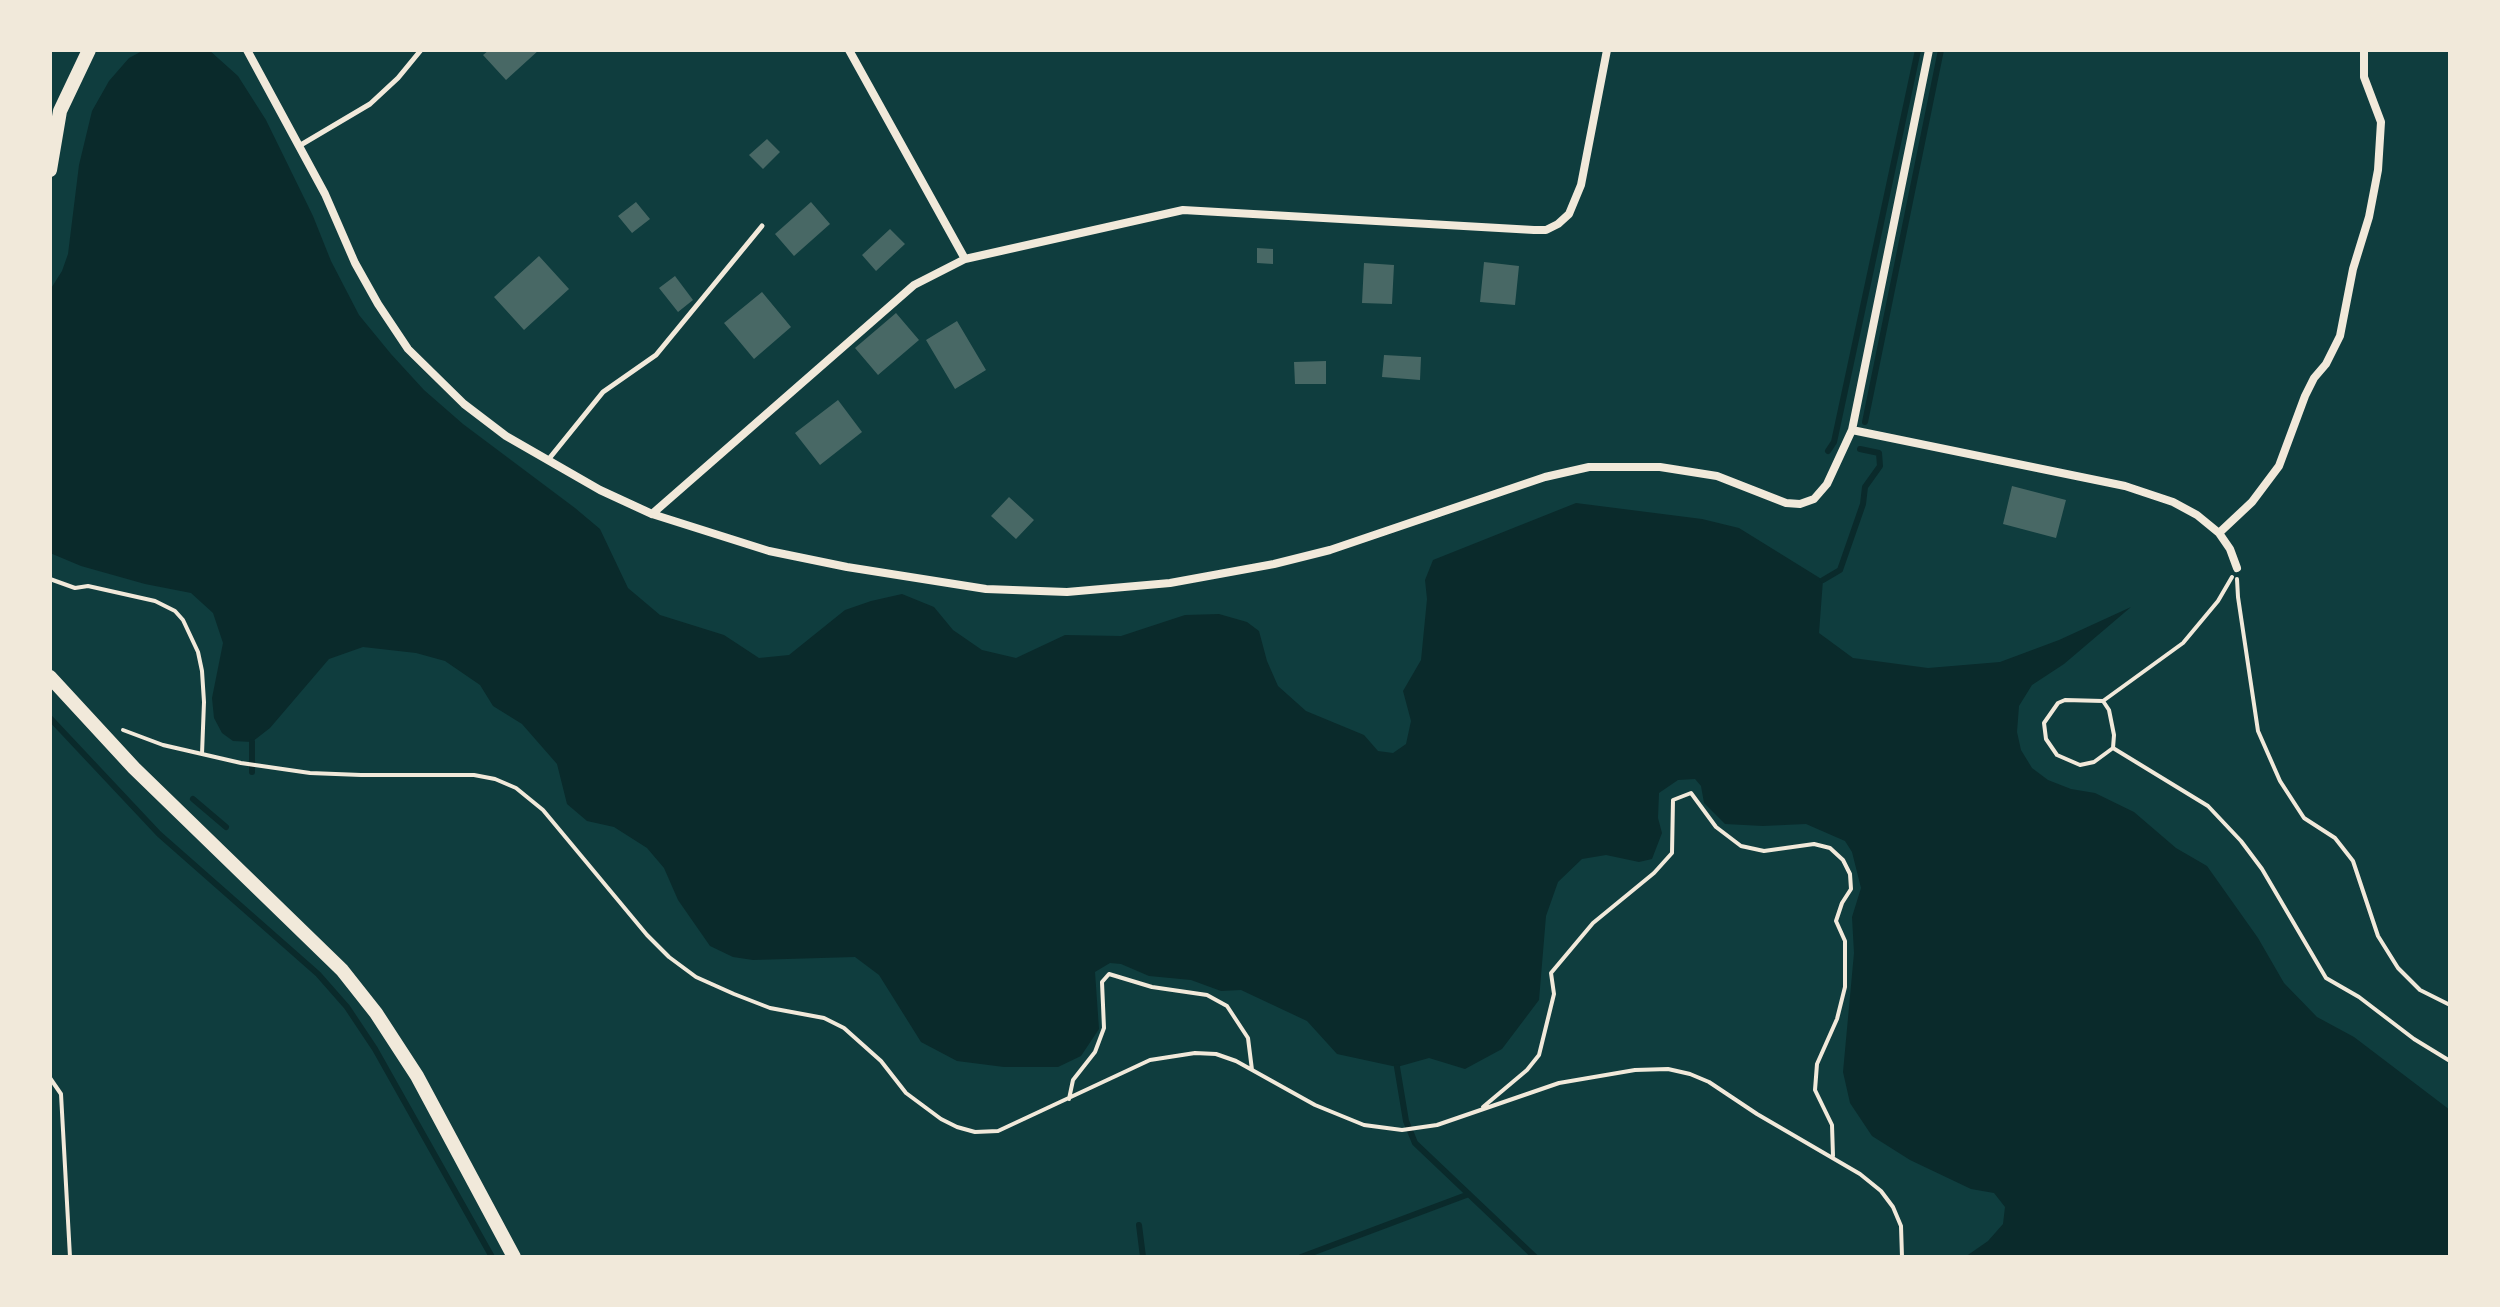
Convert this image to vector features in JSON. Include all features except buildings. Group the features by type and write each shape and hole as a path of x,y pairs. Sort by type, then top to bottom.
{"main road":[{"path":"50,170 60,111 89,50"},
{"path":"50,677 134,768 342,970 376,1013 417,1076 514,1257"}],"street":[{"path":"247,50 325,194 355,263 408,349 464,404 506,436 547,461 652,514 769,551 986,589 1067,592 1170,583 1274,564 1330,550 1545,477 1589,467 1660,467 1717,476 1786,503 1800,504 1814,499 1827,484 1852,430 1929,50"},
{"path":"849,50 965,259"},
{"path":"652,514 914,285 965,259 1183,210 1546,230 1569,214 1581,185 1607,50"},
{"path":"2219,533 2252,502 2279,466 2305,396 2340,336 2378,170 2381,122 2364,77 2364,50"},
{"path":"1852,430 2125,486 2173,502 2197,515 2219,533 2230,549 2237,568"}],"lane":[{"path":"299,146 370,104 398,78 421,50"},
{"path":"547,461 603,392 656,355 762,226"}],"path":[{"path":"2103,701 2109,710 2113,748 2094,762 2080,765 2057,755 2046,739 2044,723 2058,703 2065,700 2103,701 2183,643 2218,601 2237,568"},
{"path":"2237,568 2238,597 2258,731 2280,781 2304,818 2335,838 2353,861 2378,936 2398,968 2420,990 2450,1005"},
{"path":"50,579 75,588 88,586 155,601 175,611 183,620 198,652 202,671 202,754"},
{"path":"87,718 163,745 241,763 310,773 463,774 495,779 516,788 543,810 669,957 696,977 734,994 770,1008 824,1018 844,1028 881,1061 906,1093 957,1127 975,1132 998,1131 1118,1073 1171,1055 1216,1054 1315,1105 1364,1125 1402,1130 1478,1111 1559,1083 1635,1070 1668,1069 1709,1082 1860,1174 1881,1191 1893,1207 1901,1226 1902,1257"},
{"path":"2113,748 2208,806 2241,841 2262,869 2326,978 2359,997 2414,1039 2450,1061"},
{"path":"1478,1111 1527,1070 1539,1055 1554,994 1551,973 1593,923 1654,873 1672,853 1673,800 1691,793 1716,827 1741,846 1764,851 1814,844 1830,848 1843,860 1850,874 1851,889 1836,921 1845,941 1845,987 1837,1019 1817,1064 1815,1090 1832,1125 1833,1157"},
{"path":"1069,1099 1073,1080 1095,1052 1104,1028 1102,982 1109,974 1152,987 1207,995 1227,1006 1248,1038 1252,1070"},
{"path":"50,1078 61,1094 70,1257"}],"water":[{"path":"144,50 209,50 238,76 266,120 359,315 391,354 424,390 463,424 600,529 628,588 660,615 724,635 759,658 789,655 845,610 902,594 934,607 953,630 982,650 1016,658 1065,635 1121,636 1185,615 1219,614 1247,622 1259,631 1278,686 1306,711 1364,735 1378,751 1393,753 1406,744 1411,721 1403,691 1421,660 1427,599 1425,580 1433,560 1576,503 1702,519 1739,528 1823,580 1819,633 1853,658 1928,668 2000,662 2059,640 2131,607 2064,664 2032,685 2019,706 2017,732 2021,750 2032,768 2048,780 2071,789 2095,793 2134,812 2176,848 2207,866 2258,938 2284,983 2317,1017 2354,1037 2450,1110 2450,1257 1965,1257 1988,1241 2003,1224 2005,1207 1994,1193 1971,1189 1910,1160 1872,1136 1850,1103 1843,1072 1854,953 1852,917 1861,888 1852,852 1845,841 1806,824 1725,824 1704,803 1701,786 1695,779 1678,780 1659,793 1658,818 1662,833 1652,859 1639,862 1606,855 1582,859 1558,882 1546,916 1539,1000 1502,1049 1465,1069 1429,1058 1397,1067 1337,1054 1307,1021 1241,990 1221,991 1191,980 1149,976 1121,964 1110,963 1095,972 1099,1029 1081,1056 1058,1067 1004,1067 957,1061 921,1042 879,975 855,957 753,960 733,957 710,946 678,900 664,868 647,848 614,827 587,821 567,804 557,764 522,724 493,706 480,685 445,661 416,653 363,647 329,659 270,728 252,742 233,741 222,733 214,718 212,698 223,643 213,613 191,593 81,566 50,553 50,290 68,254 79,165 92,111 109,81 129,58"}],"waterway":[{"path":"1828,451 1834,442 1918,50"},
{"path":"1865,422 1941,50"},
{"path":"1823,580 1840,570 1863,504 1865,487 1880,466 1879,453 1860,449"},
{"path":"50,718 159,834 318,974 347,1007 375,1049 492,1257"},
{"path":"252,742 252,772"},
{"path":"193,799 226,827"},
{"path":"1397,1067 1406,1121 1415,1143 1535,1257"},
{"path":"1301,1257 1469,1194"},
{"path":"1139,1225 1143,1257"}]}
